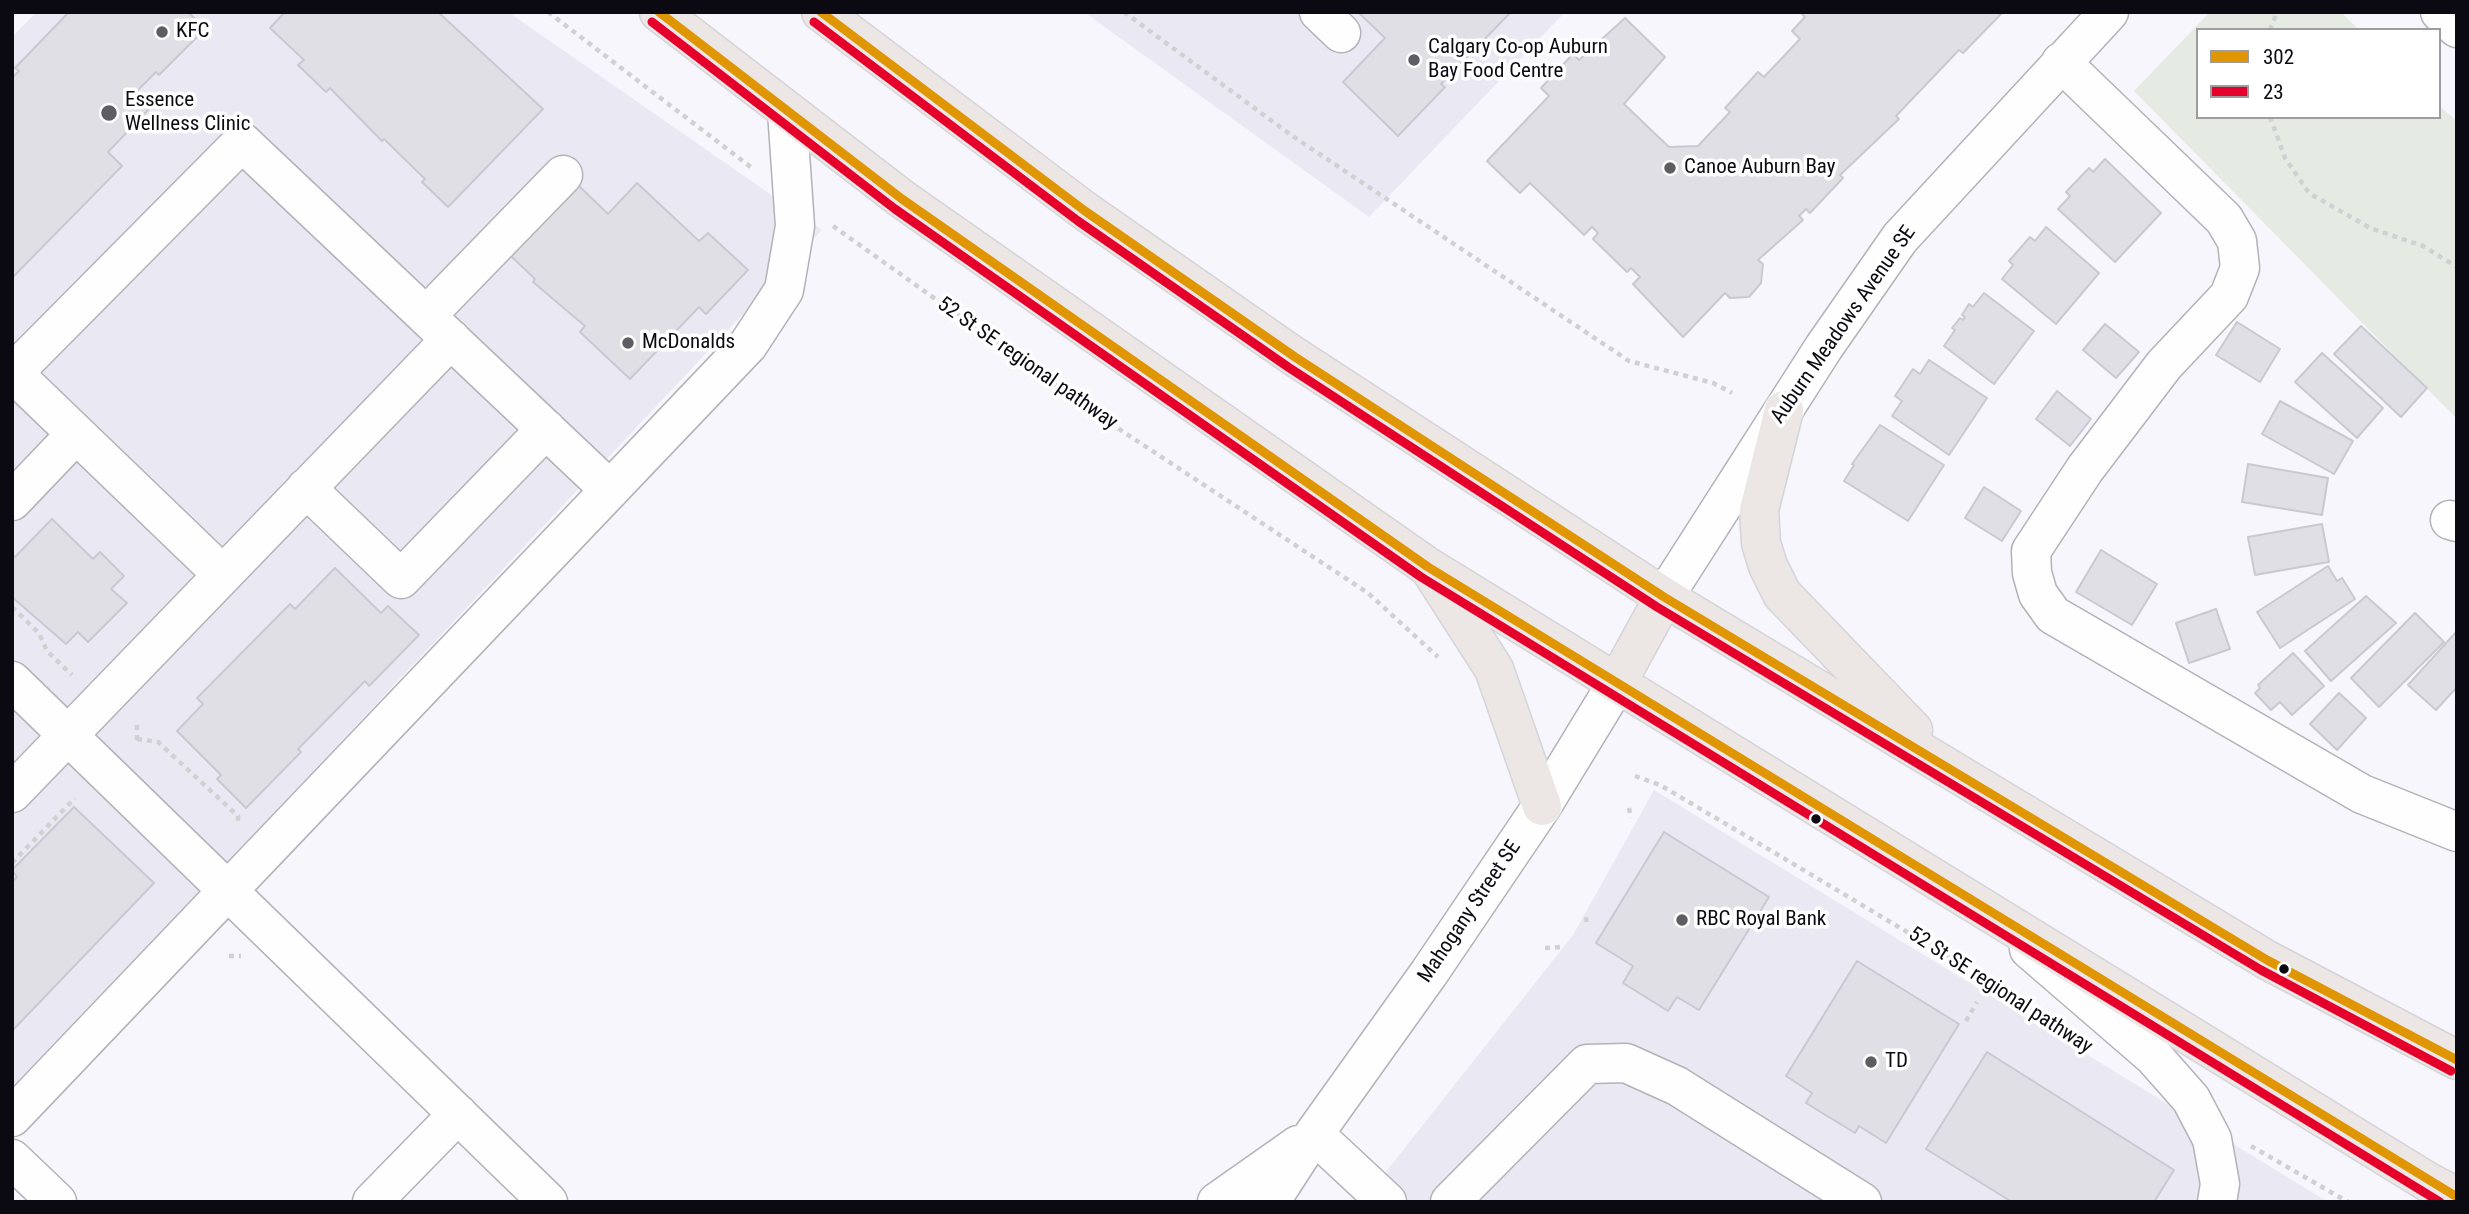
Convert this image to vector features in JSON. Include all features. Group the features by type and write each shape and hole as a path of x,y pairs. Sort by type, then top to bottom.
{"main road":[{"path":"659,12 902,199 1428,567 2428,1182 2457,1197"},
{"path":"821,12 1085,211 1361,401 1664,597 2267,960 2457,1060"},
{"path":"1784,410 1759,510 1761,543 1768,566 1782,594 1949,767"},
{"path":"1428,567 1494,669 1542,806"},
{"path":"1617,683 1664,597"}],"street":[{"name":"Auburn Meadows Avenue SE","path":"1664,597 1784,410 1900,238 2109,12"},
{"path":"2440,12 2457,28"},
{"path":"2062,62 2224,219 2237,240 2240,268 2229,296 2164,365 2085,469 2031,551 2032,573 2038,594 2053,615 2362,794 2457,832"},
{"path":"12,1117 748,345 783,290 795,226 787,111"},
{"path":"223,575 13,373 242,142 610,490"},
{"path":"12,793 306,488 563,175"},
{"path":"306,488 401,579 546,429"},
{"path":"12,501 76,433"},
{"path":"12,681 548,1202"},
{"name":"Mahogany Street SE","path":"1270,1202 1314,1133 1429,973 1542,806 1617,683"},
{"path":"1974,903 2154,1056 2191,1099 2212,1139 2220,1184 2217,1202"},
{"path":"1450,1202 1587,1064 1626,1063 1676,1086 1862,1202"},
{"path":"372,1202 458,1114"},
{"path":"1314,1133 1387,1202"},
{"name":"Mahogany Street SE","path":"1217,1202 1314,1133"},
{"path":"12,1159 57,1202"}],"path":[{"name":"52 St SE regional pathway","path":"548,12 793,198 1101,417 1368,593 1446,666"},
{"path":"1124,12 1291,135 1629,361 1713,383 1732,393"},
{"path":"2271,119 2285,158 2309,193 2370,228 2423,246 2457,267"},
{"path":"12,607 39,633 47,651 75,678"},
{"path":"137,725 137,751"},
{"path":"137,739 158,743 238,817 238,825 245,832"},
{"name":"52 St SE regional pathway","path":"1635,776 1660,785 1775,853 1984,978 2053,1024"},
{"path":"12,863 75,798"},
{"path":"1629,808 1631,818"},
{"path":"1586,917 1587,926"},
{"path":"1545,948 1562,947"},
{"path":"1966,1021 1977,1002"},
{"path":"2212,1139 2234,1136 2348,1202"}],"shaded area":[{"path":"37,12 508,12 822,230 12,1091 12,37"},
{"path":"1084,12 1565,12 1369,217"},
{"path":"2210,12 2341,12 2357,28 2196,28 2196,119 2441,119 2441,108 2457,121 2457,419 2134,91"},
{"path":"1654,790 2328,1202 1362,1202 1573,935"}],"building":[{"path":"69,12 188,12 205,29 159,75 156,72 135,93 150,108 108,152 122,166 12,278 12,78 19,71 15,68"},
{"path":"285,12 438,12 543,109 448,207 422,182 425,179 384,139 382,141 330,88 326,92 298,65 304,60 270,28"},
{"name":"Calgary Co-op Auburn Bay Food Centre","path":"1358,12 1511,12 1441,84 1445,87 1398,136 1343,82 1385,38"},
{"name":"Canoe Auburn Bay","path":"1800,12 2003,12 1963,53 1959,50 1896,116 1899,119 1840,175 1843,178 1810,213 1806,209 1799,216 1803,220 1758,260 1763,264 1761,283 1749,297 1730,298 1725,293 1683,337 1633,284 1640,277 1631,268 1627,272 1593,239 1598,233 1592,227 1584,235 1530,183 1520,193 1487,161 1549,96 1541,88 1573,54 1579,60 1625,18 1665,57 1624,104 1669,147 1698,146 1730,112 1725,108 1758,72 1764,77 1800,39 1792,31 1805,17"},
{"path":"2105,159 2161,213 2115,262 2058,209 2070,196 2066,192 2089,168 2093,172"},
{"path":"637,183 699,241 708,233 748,270 706,314 699,307 630,379 580,332 585,326 533,282 535,279 511,256 578,185 608,214"},
{"path":"2046,227 2099,273 2056,324 2002,279 2013,265 2009,261 2030,237 2035,241"},
{"path":"1984,293 2034,331 1994,384 1944,346 1955,330 1952,328 1960,318 1963,320 1965,317 1962,315 1969,304 1973,307"},
{"path":"2237,322 2280,349 2260,382 2216,355"},
{"path":"2105,324 2139,352 2116,378 2083,350"},
{"path":"2361,326 2427,388 2401,417 2334,354"},
{"path":"2322,353 2383,408 2357,438 2295,382"},
{"path":"1929,360 1987,398 1949,455 1892,416 1902,401 1895,396 1913,369 1920,374"},
{"path":"2057,391 2091,419 2070,446 2036,419"},
{"path":"2280,401 2353,441 2334,474 2262,434"},
{"path":"1880,425 1944,465 1908,521 1844,481 1854,465 1852,464"},
{"path":"2248,464 2328,478 2322,515 2242,502"},
{"path":"1984,487 2021,511 2002,541 1965,518"},
{"path":"52,519 93,559 100,552 124,576 111,589 127,603 88,642 78,632 66,644 12,597 12,555 15,557"},
{"path":"2322,524 2329,562 2255,575 2248,537"},
{"path":"2101,550 2157,584 2132,625 2076,592"},
{"path":"2328,566 2337,581 2342,578 2355,599 2280,648 2257,612"},
{"path":"335,568 381,613 388,606 419,635 369,686 365,681 298,749 301,752 246,808 217,779 221,775 177,731 203,704 197,698 290,604 295,609"},
{"path":"2366,596 2396,623 2331,681 2305,651"},
{"path":"2216,609 2230,649 2189,663 2176,623"},
{"path":"2415,613 2444,642 2379,707 2351,678"},
{"path":"2457,631 2457,687 2436,710 2408,685"},
{"path":"2293,653 2324,686 2292,715 2280,702 2271,710 2255,693 2260,688 2258,685"},
{"path":"2339,693 2366,718 2337,750 2310,724"},
{"path":"74,807 154,883 12,1031 12,882 17,877 12,870"},
{"name":"RBC Royal Bank","path":"1664,832 1769,897 1699,1010 1677,997 1668,1011 1623,983 1633,966 1596,943"},
{"path":"1857,961 1959,1024 1886,1143 1859,1126 1855,1133 1806,1103 1812,1093 1786,1076"},
{"path":"1987,1052 2174,1170 2154,1202 2012,1202 1926,1149"}],"transit line":[{"name":"302","path":"659,12 902,199 1428,567 2457,1197"},
{"name":"302","path":"821,12 1085,211 1295,357 1664,597 2267,960 2457,1060"},
{"name":"23","path":"652,22 895,209 1421,577 2440,1202"},
{"name":"23","path":"814,22 1078,221 1288,367 1657,607 2261,970 2451,1071"}],"place":[{"name":"KFC","path":"162,32"},
{"name":"Calgary Co-op Auburn Bay Food Centre","path":"1414,60"},
{"name":"Essence Wellness Clinic","path":"109,113"},
{"name":"Canoe Auburn Bay","path":"1670,168"},
{"name":"McDonalds","path":"628,343"},
{"name":"RBC Royal Bank","path":"1682,920"},
{"name":"TD","path":"1871,1062"}]}
